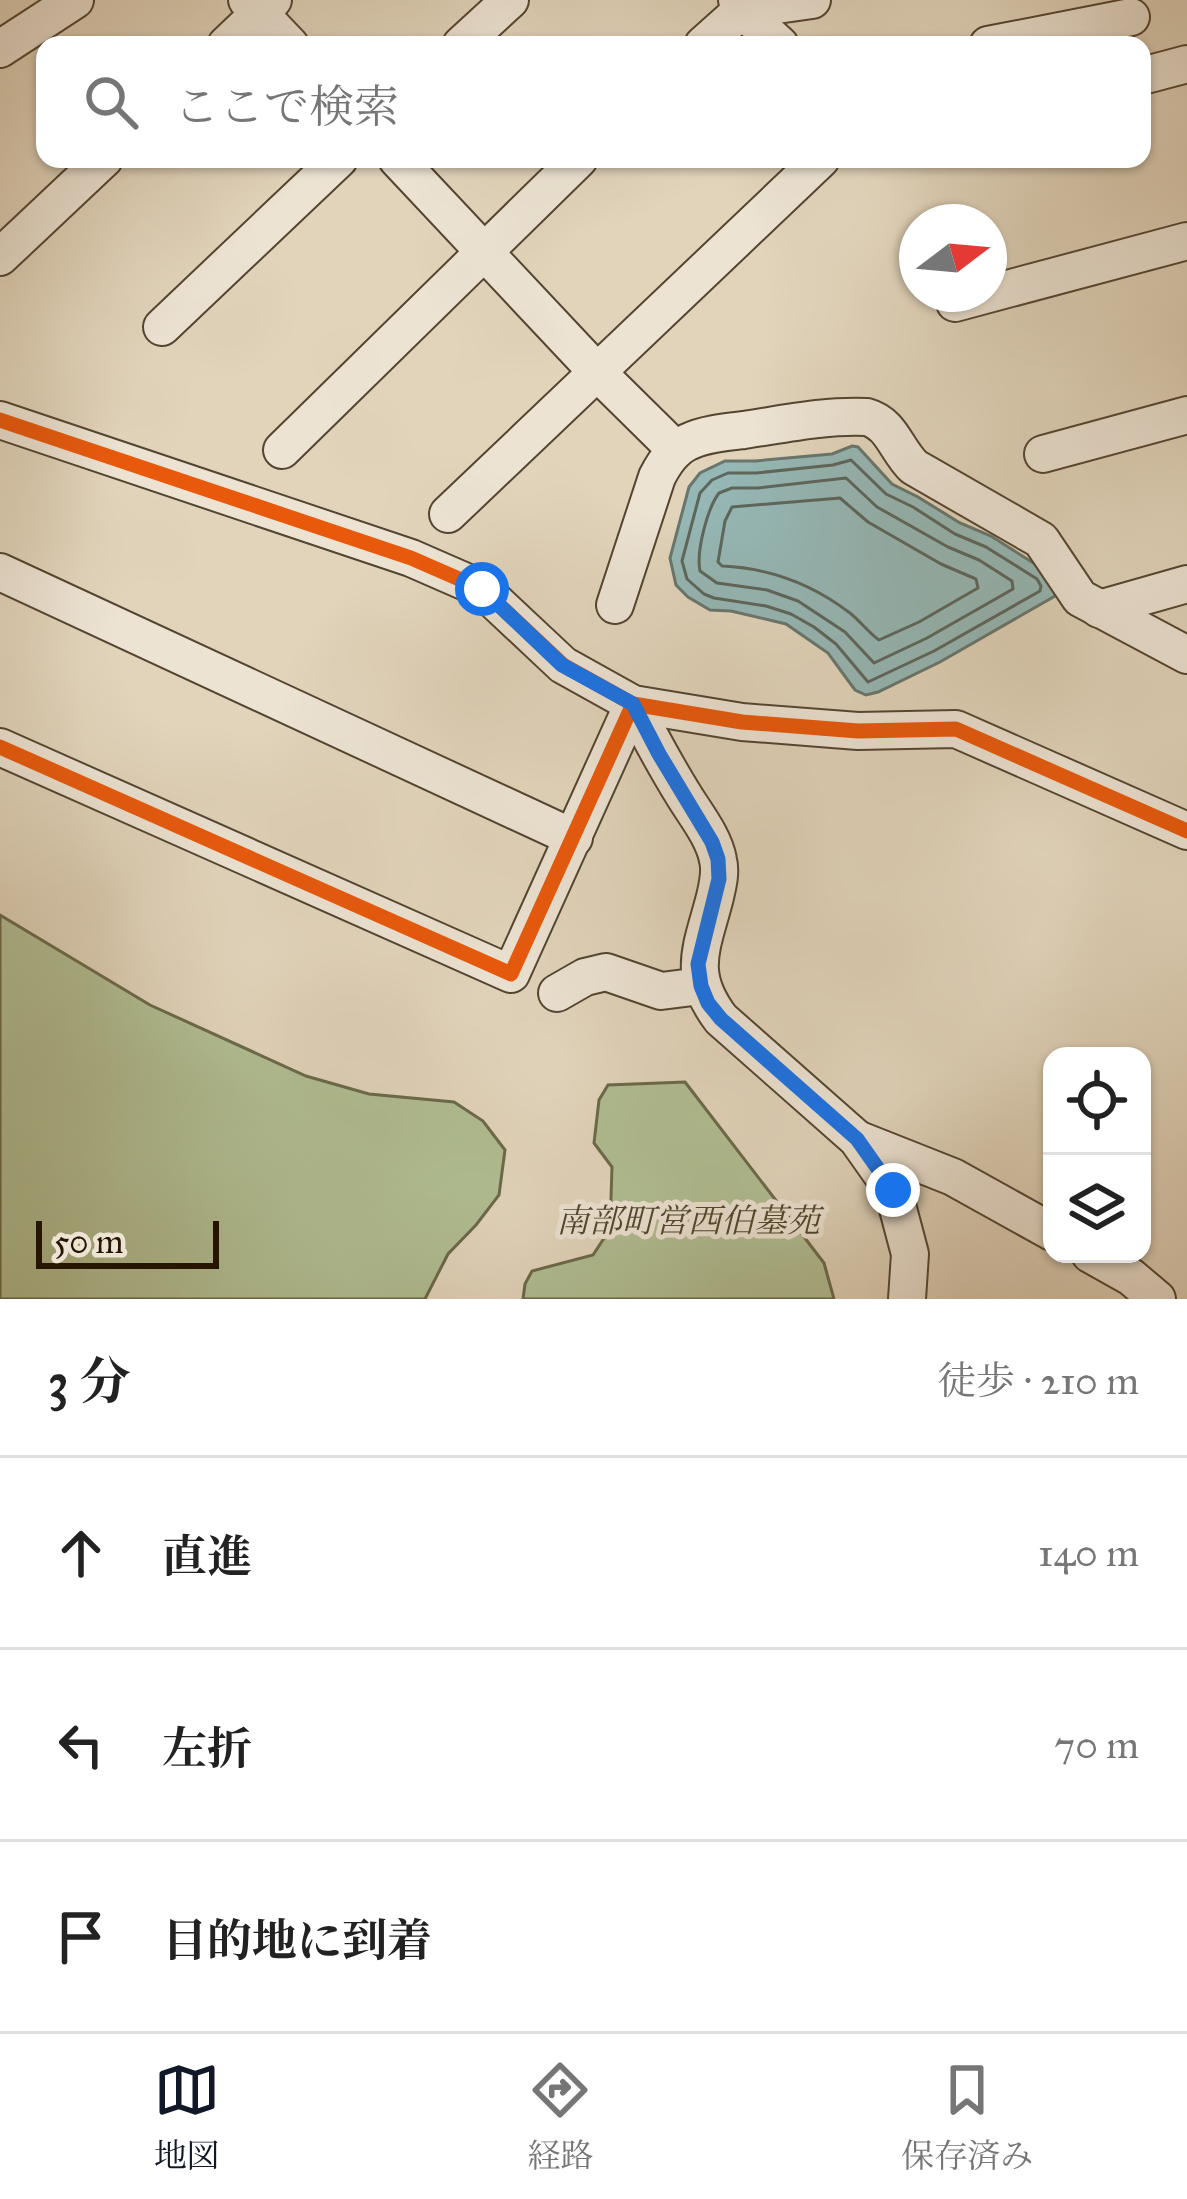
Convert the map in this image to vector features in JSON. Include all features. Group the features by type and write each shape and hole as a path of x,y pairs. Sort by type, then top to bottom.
{"street":[{"path":"0,49 75,0"},
{"path":"471,36 510,0"},
{"path":"711,36 739,5 812,0"},
{"path":"233,36 260,4 283,36"},
{"path":"739,5 771,36"},
{"path":"1034,36 1131,17"},
{"path":"1151,74 1187,64"},
{"path":"0,257 94,168"},
{"path":"162,327 330,168"},
{"path":"405,168 676,450"},
{"path":"282,450 571,168"},
{"path":"448,514 812,168"},
{"path":"1007,290 1187,241"},
{"path":"615,605 657,477 676,450 689,441 736,431 853,416 878,420 914,467 1041,540 1080,598 1187,656"},
{"path":"1043,454 1187,416"},
{"path":"0,420 411,558 482,589 562,665 633,704 788,726 858,731 956,729 1187,831"},
{"path":"0,572 574,838"},
{"path":"1099,609 1187,584"},
{"path":"0,747 511,974 633,704"},
{"path":"633,704 718,859 719,879 698,964 708,1003 857,1139 893,1190 910,1253 907,1299"},
{"path":"557,993 585,977 606,972 661,991 701,986"},
{"path":"857,1139 953,1177 1043,1227"},
{"path":"1106,1263 1156,1299"}],"green space":[{"path":"0,915 150,1005 306,1076 369,1094 454,1102 483,1121 505,1150 499,1195 448,1254 425,1299 0,1299"},
{"name":"南部町営西伯墓苑","path":"685,1082 824,1263 834,1299 523,1299 532,1271 593,1255 610,1229 612,1167 594,1143 599,1100 608,1085"}],"water":[{"path":"852,446 892,484 1046,571 1056,588 1055,596 940,662 866,695 855,690 828,653 786,624 710,610 676,585 670,558 689,487 700,473 725,461 832,454"}],"cycle path":[{"path":"0,420 411,558 482,589 563,665 633,704 742,722 858,731 956,729 1187,831"},
{"path":"0,747 511,974 633,704"}],"route":[{"path":"482,589 562,665 633,704 718,859 719,879 698,964 708,1003 857,1139 893,1190"}]}
